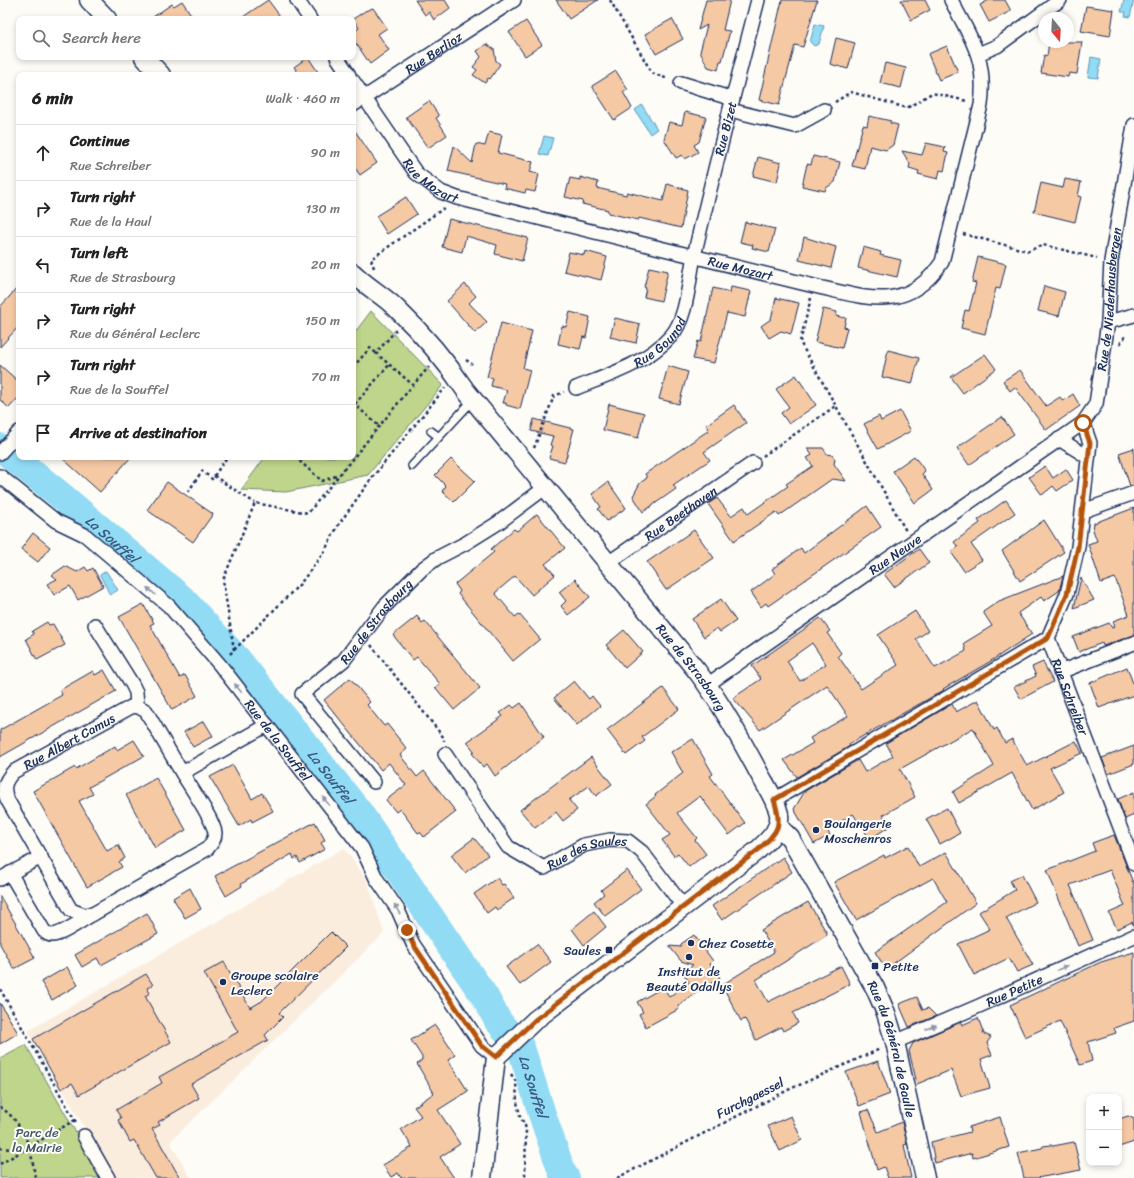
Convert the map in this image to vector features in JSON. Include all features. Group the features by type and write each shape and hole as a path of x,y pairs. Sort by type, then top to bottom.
{"street":[{"path":"89,0 104,16"},
{"path":"297,0 308,16"},
{"name":"Rue Berlioz","path":"356,103 514,0"},
{"name":"Rue Bizet","path":"694,256 758,0"},
{"name":"Rue Mozart","path":"356,85 416,173 441,192 457,198 814,286 870,298 882,299 898,297 913,291 935,273 942,262 981,105 983,78 978,54 951,0"},
{"path":"978,54 997,46 1060,0"},
{"path":"147,60 158,72"},
{"path":"339,60 347,72"},
{"path":"681,83 732,104 795,126 824,110"},
{"name":"Rue de Niederhausbergen","path":"1083,423 1096,404 1108,322 1110,262 1134,125"},
{"name":"Rue Gounod","path":"576,388 626,368 672,336 682,315 694,256"},
{"name":"Rue de Strasbourg","path":"356,276 370,289 388,301 443,358 473,400 525,461 707,685 774,800 779,815 778,826"},
{"path":"1108,322 1134,315"},
{"path":"774,800 1048,638 1067,594 1078,547 1090,443 1083,423"},
{"name":"Rue Neuve","path":"707,685 1083,423"},
{"path":"0,453 16,436"},
{"path":"1059,439 1088,457"},
{"name":"Rue Beethoven","path":"608,563 753,463"},
{"name":"Rue de la Souffel","path":"0,476 56,522 85,536 169,606 220,664 362,848 376,878 398,910 413,944 482,1046 501,1052"},
{"name":"Rue de Strasbourg","path":"374,782 302,694 344,660 384,607 422,569 437,558 492,526 546,487"},
{"path":"1083,511 1134,493"},
{"path":"41,857 5,876 44,931 53,935 207,849 215,838 213,825 150,716 146,711 137,706 136,692 132,684 95,626"},
{"name":"Rue Schreiber","path":"1048,638 1134,864"},
{"path":"1060,672 1134,643"},
{"name":"Rue Albert Camus","path":"93,914 84,915 71,910 8,801 4,788 5,782 13,772 124,710 137,706"},
{"path":"182,773 267,725"},
{"name":"Rue des Saules","path":"445,754 508,847 544,868 584,845 610,840 628,841 642,852 683,906"},
{"path":"482,1178 501,1052 522,1031 683,906 758,850 773,836 778,826"},
{"name":"Rue du Général de Gaulle","path":"778,826 790,838 875,988 886,1013 895,1042 925,1178"},
{"name":"Rue Petite","path":"895,1042 1134,936"},
{"path":"84,1136 108,1178"}],"lane":[{"path":"412,466 473,400"},
{"path":"431,430 439,437"}],"path":[{"path":"610,0 652,73 681,83"},
{"path":"824,110 851,92 907,108 932,93 981,105"},
{"path":"376,275 371,259 434,216 457,198"},
{"path":"951,230 1028,251 1043,245 1110,262"},
{"path":"814,286 800,342 837,405 911,542"},
{"path":"376,353 407,319"},
{"path":"356,364 370,348 413,385"},
{"path":"463,358 472,364"},
{"path":"356,402 390,364"},
{"path":"356,454 430,366"},
{"path":"255,503 223,580 234,650 300,584 324,552 339,524 372,479 450,383"},
{"path":"525,461 535,447 554,396 576,388"},
{"path":"753,463 837,405"},
{"path":"356,406 379,426"},
{"path":"214,476 225,460"},
{"path":"298,460 322,481 339,475"},
{"path":"188,492 202,471 212,478 214,476 255,503 308,513 351,460"},
{"path":"364,635 444,738 445,754"},
{"path":"0,989 84,1136"},
{"name":"Furchgaessel","path":"617,1178 788,1090 895,1042"},
{"path":"501,1052 511,1059 509,1070 516,1082 517,1102 526,1128 525,1178"},
{"path":"0,1107 9,1113 21,1128 33,1155 35,1178"},
{"path":"0,1164 29,1145 75,1120"},
{"path":"0,1148 22,1150"}],"shaded area":[{"name":"Groupe scolaire Leclerc","path":"344,848 367,880 384,933 170,1142 191,1178 114,1178 28,1031"}],"green space":[{"path":"371,311 443,385 368,475 286,492 241,490 263,460 356,460 356,331"},
{"name":"Parc de la Mairie","path":"26,1045 102,1178 0,1178 0,1059"}],"water":[{"path":"1124,0 1134,0 1130,17 1125,16 1126,12 1121,12"},
{"path":"815,24 824,26 819,44 814,46 810,42"},
{"path":"1091,57 1101,59 1098,78 1088,77"},
{"path":"642,105 657,129 650,134 635,110"},
{"path":"544,136 553,138 548,156 539,154"},
{"path":"106,571 118,590 110,595 100,575"}],"building":[{"path":"268,0 280,16 244,16"},
{"path":"415,0 445,0 450,8 434,20 429,12 425,15"},
{"path":"556,0 598,0 569,19"},
{"path":"706,0 730,0 723,30 730,31 718,70 708,67 700,52 707,25 698,30"},
{"path":"782,0 817,0 803,47 795,45 779,105 759,100"},
{"path":"901,0 925,0 930,10 911,20"},
{"path":"989,0 1005,0 1011,11 989,22 980,5"},
{"path":"182,1 192,16 154,16 172,4 174,6"},
{"path":"1086,6 1114,10 1110,36 1081,31"},
{"path":"373,8 387,28 378,34 389,50 370,64 356,43 356,30 359,28 356,24 356,17"},
{"path":"672,19 683,39 656,54 645,34"},
{"path":"526,21 542,45 525,56 509,32"},
{"path":"836,38 855,43 848,69 830,64"},
{"path":"1074,42 1082,42 1077,74 1069,73 1068,77 1041,73 1044,55 1047,56 1048,48 1074,48"},
{"path":"486,44 494,49 496,61 500,64 490,79 488,78 485,83 473,75 477,70 473,67 481,57 477,51"},
{"path":"947,46 958,72 939,80 928,54"},
{"path":"304,60 310,60 318,72 298,72 294,67"},
{"path":"885,63 906,68 901,88 880,83"},
{"path":"616,71 628,90 623,92 632,108 614,120 592,86"},
{"path":"429,101 439,116 436,118 447,135 428,148 406,117"},
{"path":"685,112 706,117 699,142 694,145 698,152 685,159 682,155 676,158 664,139 669,122 682,125"},
{"path":"869,116 891,121 890,123 898,125 893,145 886,150 870,146 865,169 852,166 863,125 867,126"},
{"path":"356,132 377,163 360,175 356,169"},
{"path":"489,132 502,135 498,153 533,162 530,172 539,174 535,192 526,190 525,193 504,188 505,184 448,171 454,146 472,163 476,144 485,146"},
{"path":"926,143 945,147 944,152 948,153 944,171 940,170 938,179 918,174 919,171 909,168 910,164 902,151 922,155"},
{"path":"813,156 840,162 835,182 826,188 825,191 802,186 807,164 811,165"},
{"path":"758,157 781,163 777,182 753,176"},
{"path":"580,177 598,182 597,188 626,195 627,192 663,201 667,184 688,190 681,228 639,218 638,220 608,213 608,210 582,204 583,201 565,197 570,178 580,180"},
{"path":"1065,179 1081,182 1078,196 1081,197 1075,222 1034,212 1041,183 1063,188"},
{"path":"406,197 417,214 387,234 376,216"},
{"path":"449,219 528,238 522,261 495,254 497,245 466,236 462,252 442,247"},
{"path":"745,222 775,229 769,252 752,248 753,245 740,242"},
{"path":"804,237 836,247 831,268 799,260"},
{"path":"863,247 881,252 880,255 901,260 897,277 858,268"},
{"path":"585,251 607,257 601,280 564,271 569,252 584,255"},
{"path":"978,257 1006,264 1000,289 996,288 985,334 961,328 965,310 969,311 976,283 972,282"},
{"path":"649,267 668,271 661,301 644,297 646,288 644,287"},
{"path":"465,284 476,296 469,303 487,322 475,333 447,301"},
{"path":"1044,286 1065,292 1059,316 1038,311"},
{"path":"731,287 751,291 745,317 727,313 714,363 693,359 698,341 701,342 713,288 730,292"},
{"path":"16,289 16,329 0,347 0,307"},
{"path":"776,298 799,303 791,334 781,331 769,338 761,326 771,319"},
{"path":"823,309 837,312 836,316 846,318 844,327 847,328 842,348 815,342"},
{"path":"570,312 590,317 586,338 583,337 580,349 558,344 562,326 566,327"},
{"path":"615,318 640,324 636,343 610,337"},
{"path":"501,323 532,331 523,368 530,370 520,409 503,403 507,390 491,386 493,378 487,377"},
{"path":"888,350 919,358 912,384 882,377"},
{"path":"985,354 996,369 963,393 951,377"},
{"path":"0,365 16,379 16,400 9,408 0,400"},
{"path":"668,366 688,372 679,404 659,399"},
{"path":"1020,370 1046,406 1060,397 1063,401 1073,394 1080,406 1046,430 1015,387 1010,391 1003,381"},
{"path":"796,375 816,405 789,424 781,413 789,407 776,389"},
{"path":"609,404 644,413 638,438 603,430"},
{"path":"734,405 746,423 704,452 710,460 673,485 676,489 643,512 633,496 640,483 647,478 645,474 709,430 706,425"},
{"path":"900,411 911,431 878,449 864,424 879,416 881,421"},
{"path":"1002,417 1014,434 969,465 957,448"},
{"path":"534,419 574,429 565,462 549,458 553,446 550,445 553,436 531,431"},
{"path":"807,448 823,448 827,454 832,455 835,459 834,464 846,481 832,479 779,516 776,512 734,541 708,504 717,498 731,516 744,507 748,514 788,486 786,484 813,466 807,458 812,455"},
{"path":"1134,448 1134,485 1130,486 1119,453"},
{"path":"914,456 925,471 922,474 933,490 915,503 893,471"},
{"path":"451,459 475,481 454,502 442,491 446,486 435,475"},
{"path":"64,460 128,460 100,492"},
{"path":"1045,466 1053,478 1066,469 1073,480 1057,491 1053,486 1042,495 1029,477"},
{"path":"167,482 213,514 193,542 147,510"},
{"path":"608,482 626,508 607,521 598,509 601,507 592,494"},
{"path":"1006,500 1015,513 971,544 982,560 964,571 951,552 958,547 954,542 980,523 978,520"},
{"path":"867,506 881,527 768,606 766,603 761,607 751,592 775,574 772,569 801,548 804,553"},
{"path":"1134,508 1134,635 1103,646 1102,643 1079,652 1073,637 1109,623 1112,628 1115,627 1113,621 1129,615 1115,578 1101,583 1088,544 1097,541 1093,530 1094,523"},
{"path":"537,514 565,548 545,564 555,575 532,595 515,576 495,593 515,617 519,614 540,639 513,661 458,594 460,591 455,584 494,552 491,549 514,529 517,531"},
{"path":"1044,520 1064,552 1020,581 1002,551"},
{"path":"694,530 714,558 666,590 647,562"},
{"path":"33,533 50,547 38,562 21,549"},
{"path":"919,549 929,563 894,587 884,574"},
{"path":"65,566 77,572 85,567 88,571 93,568 103,586 78,600 70,586 54,595 47,584 57,579 52,575"},
{"path":"1063,576 1059,591 1044,601 1041,597 1018,613 1032,634 991,661 943,689 944,690 849,744 850,746 797,777 784,760 813,743 810,738 848,716 827,685 760,730 733,698 761,679 752,666 820,618 830,631 827,633 841,653 838,656 861,689 898,665 878,635 915,611 928,631 916,639 935,668 966,651 964,643 992,626 983,612 999,601","holes":["812,643 826,664 800,681 787,661"]},
{"path":"1081,578 1094,600 1074,608"},
{"path":"575,579 590,597 568,615 561,606 566,601 559,592"},
{"path":"721,599 736,621 720,632 717,628 704,637 692,619"},
{"path":"143,604 154,623 150,625 180,678 185,675 197,696 172,710 119,617"},
{"path":"417,616 422,623 425,621 480,688 454,710 435,687 440,684 417,657 413,660 393,635"},
{"path":"47,622 49,625 53,624 65,645 37,660 26,639 34,634 32,631"},
{"path":"624,630 643,652 625,668 606,645"},
{"path":"1043,662 1053,682 1021,699 1014,687 1036,676 1032,667"},
{"path":"1127,667 1134,686 1134,695 1099,708 1090,683"},
{"path":"104,670 116,691 0,757 0,730 62,695 60,690 93,671 95,675"},
{"path":"350,678 370,702 367,705 384,726 387,724 407,749 400,755 417,777 424,771 456,812 424,837 420,832 418,833 400,809 396,812 386,800 406,785 389,763 381,770 324,700"},
{"path":"574,681 589,699 592,696 600,706 577,725 554,698"},
{"path":"663,688 679,709 642,737 645,741 626,755 607,730"},
{"path":"978,700 994,730 997,728 1005,743 1012,739 1027,766 1076,741 1082,753 1050,768 1064,792 1032,810 1012,773 959,803 953,792 994,766 973,728 900,769 915,797 883,815 890,826 870,839 853,814 827,830 830,835 814,844 794,809 805,791 858,760 865,772 893,756 886,743 952,704 956,712"},
{"path":"521,703 544,737 495,776 487,764 483,767 472,753 475,752 467,742 503,716 500,713 511,705 514,708"},
{"path":"204,721 213,736 193,747 184,732"},
{"path":"693,739 713,774 710,776 745,823 729,835 700,796 677,813 697,838 695,840 706,854 689,867 678,853 674,856 662,840 670,835 646,804 683,773 671,752"},
{"path":"134,740 144,756 89,787 93,794 79,801 107,851 118,845 125,858 119,862 122,867 87,887 33,791 75,767 76,769 115,746 117,750"},
{"path":"1134,746 1134,764 1108,774 1102,758"},
{"path":"591,757 612,784 596,796 589,786 569,800 577,810 563,821 556,812 535,828 520,810"},
{"path":"233,765 252,799 262,793 273,811 252,822 251,819 239,826 210,777"},
{"path":"156,778 186,830 155,848 126,795"},
{"path":"1134,792 1134,815 1125,819 1118,799"},
{"path":"947,808 960,833 940,844 926,819"},
{"path":"315,822 325,840 321,843 325,849 300,863 297,857 294,859 292,854 241,884 242,886 226,896 215,876"},
{"path":"1114,835 1134,885 1134,927 1132,922 1117,929 1109,913 1125,906 1110,870 1070,885 1093,940 1078,946 1047,870 1095,851 1092,843"},
{"path":"474,838 488,855 465,873 451,855"},
{"path":"908,846 919,867 946,852 976,903 886,969 875,952 947,902 933,878 856,920 834,882 884,855 885,858"},
{"path":"783,857 792,872 722,920 712,906"},
{"path":"627,870 641,889 605,916 594,902 604,894 601,890"},
{"path":"1022,875 1036,902 1006,918 1033,965 1017,972 1009,958 974,975 958,944 990,929 979,912 1015,890 1010,881"},
{"path":"497,878 502,885 504,884 514,898 497,910 495,907 487,913 474,894"},
{"path":"190,888 201,909 185,918 173,898"},
{"path":"0,896 35,958 14,969 0,944"},
{"path":"808,902 827,935 756,980 768,1002 841,966 850,984 793,1013 798,1023 783,1031 781,1027 756,1040 745,1019 741,1021 722,985 774,952 761,930"},
{"path":"594,911 606,927 584,945 572,929"},
{"path":"147,913 158,934 101,965 97,958 82,967 75,955"},
{"path":"331,932 346,947 279,1013 283,1017 265,1035 268,1040 191,1084 199,1098 158,1122 160,1125 152,1129 180,1178 156,1178 134,1140 130,1142 118,1120 121,1118 116,1110 162,1083 159,1077 238,1032 204,973 224,962 250,1008 262,1001"},
{"path":"694,935 713,961 710,964 720,978 678,1006 679,1009 646,1027 639,1014 643,1012 637,1002 664,987 669,997 689,982 683,973 693,965 681,961 669,946 681,947 681,944"},
{"path":"537,944 551,962 520,985 506,967"},
{"path":"1134,952 1134,1021 1114,1028 1116,1033 1088,1042 1092,1061 1080,1065 1060,1021 1025,1037 1010,1005 1101,962"},
{"path":"67,967 78,985 52,1000 41,982"},
{"path":"146,974 153,985 147,988 150,993 145,996 171,1042 79,1095 72,1083 61,1089 33,1039"},
{"path":"917,997 923,1010 928,1008 936,1016 909,1027 899,1004"},
{"path":"0,1003 18,1033 0,1044"},
{"path":"978,1018 984,1034 991,1037 987,1043 992,1055 981,1059 990,1088 961,1096 951,1070 917,1084 909,1051 913,1043 961,1022 962,1025"},
{"path":"435,1025 455,1055 448,1060 468,1091 438,1110 460,1144 440,1157 454,1178 401,1178 398,1173 391,1177 383,1165 412,1147 401,1129 421,1116 414,1107 434,1093 417,1064 422,1060 422,1057 411,1040"},
{"path":"878,1061 890,1094 859,1106 846,1072"},
{"path":"868,1110 878,1132 902,1122 907,1144 904,1145 911,1178 888,1178 884,1167 877,1170 861,1112"},
{"path":"791,1116 802,1140 780,1151 768,1126"},
{"path":"1128,1116 1134,1119 1134,1142 1122,1146 1122,1130 1122,1118"},
{"path":"1000,1117 1009,1147 973,1158 972,1153 935,1163 931,1142 970,1132 969,1127"},
{"path":"1074,1142 1081,1170 1037,1178 1024,1178 1018,1153 1042,1148 1043,1146 1053,1146"}],"waterway":[{"name":"La Souffel","path":"0,447 16,460"},
{"name":"La Souffel","path":"16,460 59,494 182,599 237,659 358,811 485,997 498,1021 521,1048 562,1172 566,1178"}],"place":[{"name":"Boulangerie Moschenros","path":"816,830"},
{"name":"Chez Cosette","path":"691,943"},
{"name":"Saules","path":"609,950"},
{"name":"Institut de Beauté Odallys","path":"689,957"},
{"name":"Petite","path":"875,966"},
{"name":"Groupe scolaire Leclerc","path":"223,982"}],"route":[{"path":"407,930 413,944 482,1046 496,1057 535,1020 758,850 773,836 778,826 779,815 774,800 1048,638 1067,594 1078,547 1090,443 1083,423"}]}
